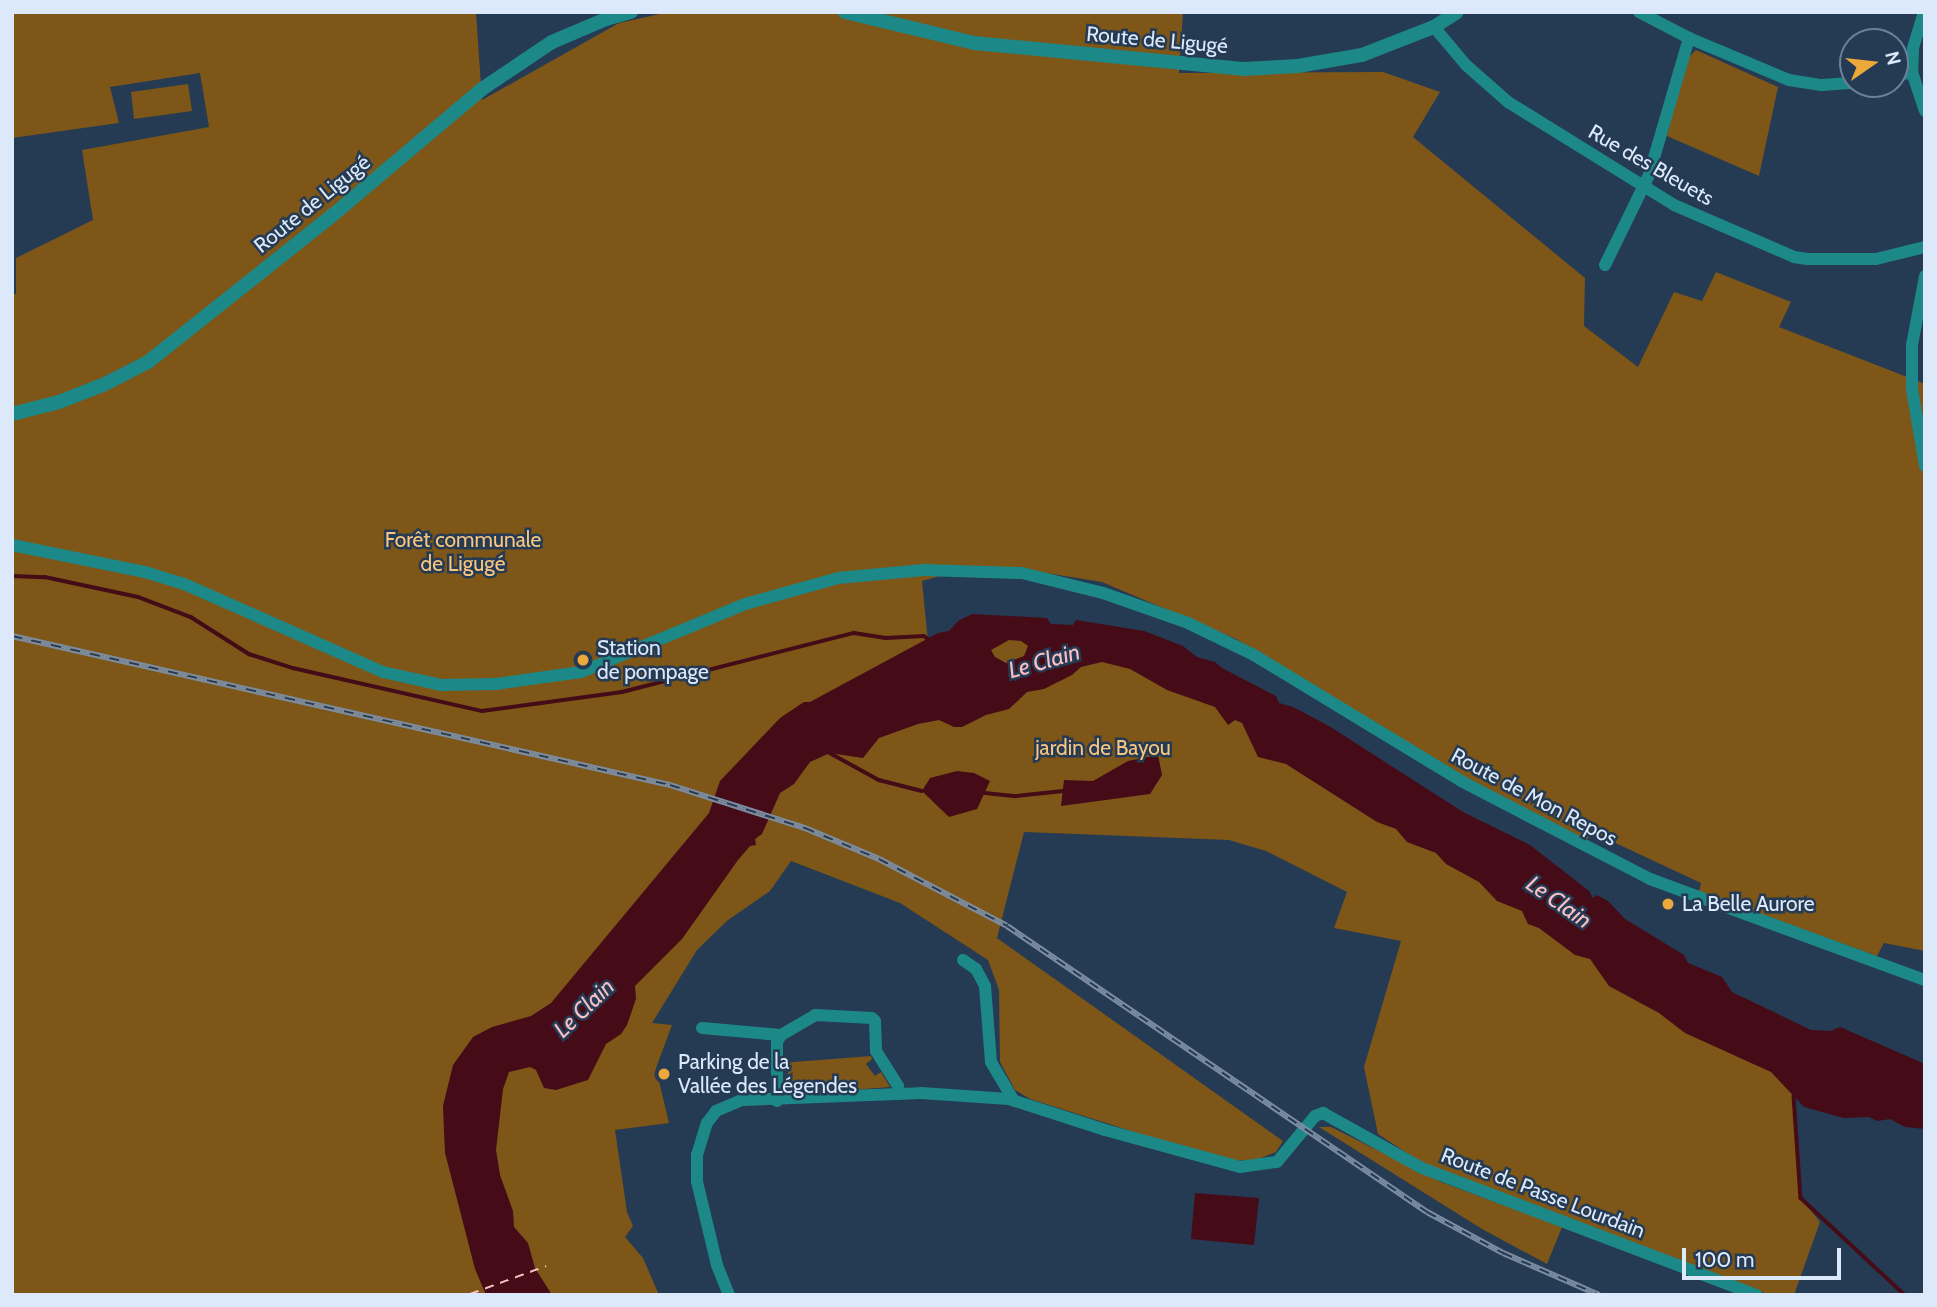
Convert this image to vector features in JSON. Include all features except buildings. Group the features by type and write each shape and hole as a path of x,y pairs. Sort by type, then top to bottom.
{"street":[{"name":"Route de Ligugé","path":"12,414 59,402 105,384 148,362 334,214 482,89 552,42 606,19 631,12"},
{"name":"Route de Ligugé","path":"845,12 974,43 1243,69 1343,60 1392,46 1434,27 1457,12"},
{"path":"1639,12 1689,38 1789,80 1822,85 1839,84"},
{"path":"1924,12 1913,49 1912,72 1925,111"},
{"name":"Rue des Bleuets","path":"1434,27 1466,65 1508,102 1674,205 1794,257 1876,259 1925,247"},
{"path":"1605,265 1644,186 1689,38"},
{"path":"1925,275 1912,345 1912,389 1925,466"},
{"name":"Route de Mon Repos","path":"12,545 145,572 183,583 383,672 440,685 496,684 581,672 745,604 838,578 924,570 1022,573 1144,606 1254,655 1461,781 1650,879 1925,980"},
{"path":"963,960 976,969 985,986 991,1062 1014,1101"},
{"path":"777,1101 777,1042 781,1035 815,1015 872,1018 875,1021 876,1051 898,1086 899,1094"},
{"path":"702,1028 781,1035"},
{"path":"729,1295 709,1236 697,1182 696,1156 707,1123 716,1111 742,1100 777,1101 899,1094 966,1094 1014,1101"},
{"name":"Route de Passe Lourdain","path":"1014,1101 1105,1130 1240,1167 1276,1163 1285,1156 1315,1116 1323,1113 1422,1168 1757,1295"}],"green space":[{"name":"Forêt communale de Ligugé","path":"12,12 476,12 482,100 619,23 669,12 1183,12 1179,73 1383,72 1440,92 1413,137 1585,278 1584,326 1638,367 1674,292 1702,301 1716,272 1791,302 1779,327 1925,384 1925,951 1884,943 1877,956 1699,892 1701,883 1594,833 1585,841 1454,771 1236,639 1102,582 1015,568 965,569 922,581 929,652 1018,633 1168,671 1789,1060 1801,1198 1820,1222 1794,1295 1770,1295 1422,1163 1378,1134 1364,1067 1401,941 1334,928 1347,892 1266,851 1229,840 1024,832 997,938 1283,1141 1276,1152 1256,1160 1226,1161 1030,1099 1015,1090 1000,1062 999,990 988,960 900,903 791,861 770,891 728,920 697,950 652,1023 672,1025 656,1068 669,1123 615,1130 627,1212 633,1226 625,1237 643,1258 659,1295 12,1295 12,294 16,294 16,258 93,220 82,150 209,127 200,73 110,87 119,123 12,138"},
{"path":"1696,50 1778,87 1759,176 1667,136 1686,60"},
{"path":"188,84 192,111 134,119 131,92"},
{"path":"871,1056 872,1059 866,1064 875,1076 881,1072 890,1087 786,1095 782,1090 782,1082 788,1082 788,1067 781,1067 781,1063"},
{"path":"1319,1127 1331,1127 1441,1182 1562,1227 1547,1264 1482,1229"}],"water":[{"name":"Le Clain","path":"972,614 1047,618 1051,624 1073,625 1076,620 1144,631 1183,646 1197,657 1215,662 1276,696 1279,703 1293,707 1329,726 1463,812 1530,845 1589,891 1593,898 1597,895 1608,901 1625,919 1684,955 1688,963 1722,977 1732,992 1811,1030 1831,1031 1840,1027 1925,1064 1925,1129 1905,1127 1890,1119 1877,1121 1869,1117 1844,1118 1804,1107 1771,1072 1685,1033 1659,1013 1609,986 1590,959 1575,955 1539,928 1528,924 1522,911 1497,901 1479,882 1446,864 1436,853 1407,842 1396,829 1377,822 1286,764 1258,757 1242,723 1235,720 1228,725 1215,707 1167,690 1130,669 1102,662 1081,667 1072,675 1044,689 1027,692 1009,709 986,715 962,727 954,727 939,720 918,724 879,738 863,758 830,753 810,762 794,784 780,793 762,834 755,839 756,845 750,846 738,860 682,939 635,986 636,999 627,1025 621,1034 606,1044 588,1080 556,1090 544,1088 536,1070 530,1067 509,1072 503,1089 496,1150 500,1175 513,1211 514,1227 528,1243 535,1268 552,1295 486,1295 475,1269 445,1153 443,1106 453,1065 473,1037 492,1027 531,1016 551,1003 709,813 720,781 780,718 804,702 810,702 938,633 949,631 958,621","holes":["1009,640 1021,641 1028,646 1024,656 1006,663 995,657 991,650"]},
{"path":"1158,755 1162,775 1150,794 1061,806 1064,780 1093,781 1128,761"},
{"path":"957,771 974,773 990,781 977,809 949,817 922,791 930,778"},
{"path":"1195,1193 1259,1198 1254,1245 1191,1239"}],"waterway":[{"path":"12,576 45,577 138,597 191,617 249,654 293,668 482,711 622,692 854,633 886,638 924,636 931,641"},
{"path":"949,653 963,662"},
{"path":"830,753 879,780 922,791"},
{"path":"985,793 1016,796 1063,791"},
{"path":"1794,1096 1801,1198 1905,1295"}],"ferry route":[{"path":"470,1294 546,1266"}],"railway":[{"path":"12,636 670,785 805,828 879,859 1007,926 1427,1212 1503,1253 1599,1295"}],"place":[{"name":"Station de pompage","path":"583,660"},
{"name":"La Belle Aurore","path":"1668,904"},
{"name":"Parking de la Vallée des Légendes","path":"664,1074"}],"park label":[{"name":"jardin de Bayou","path":"1103,748"}]}
